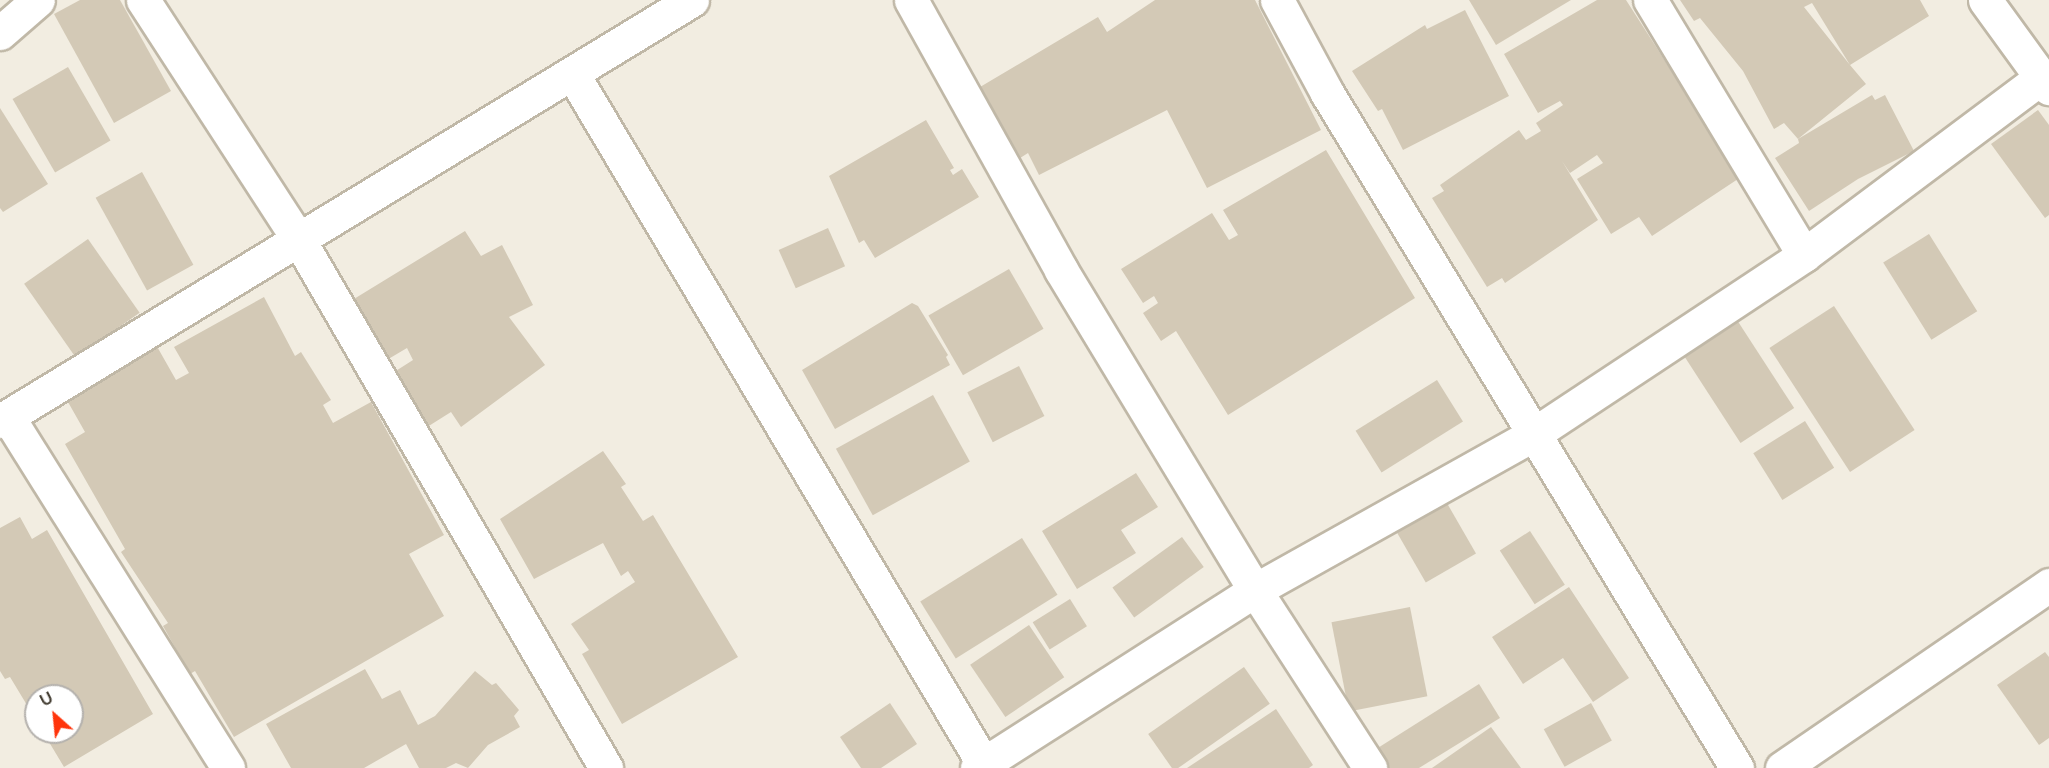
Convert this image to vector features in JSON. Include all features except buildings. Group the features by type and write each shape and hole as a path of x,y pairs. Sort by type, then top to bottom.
{"street":[{"path":"0,33 38,0"},
{"path":"143,0 299,240 606,768"},
{"path":"228,768 4,419 692,0"},
{"path":"911,0 1061,270 1255,590 1370,768"},
{"path":"1277,0 1327,93 1737,768"},
{"path":"1650,0 1804,255"},
{"path":"572,73 982,767 1255,590 1534,434 1804,255 2045,83 1985,0"},
{"path":"1782,768 2049,585"}]}
